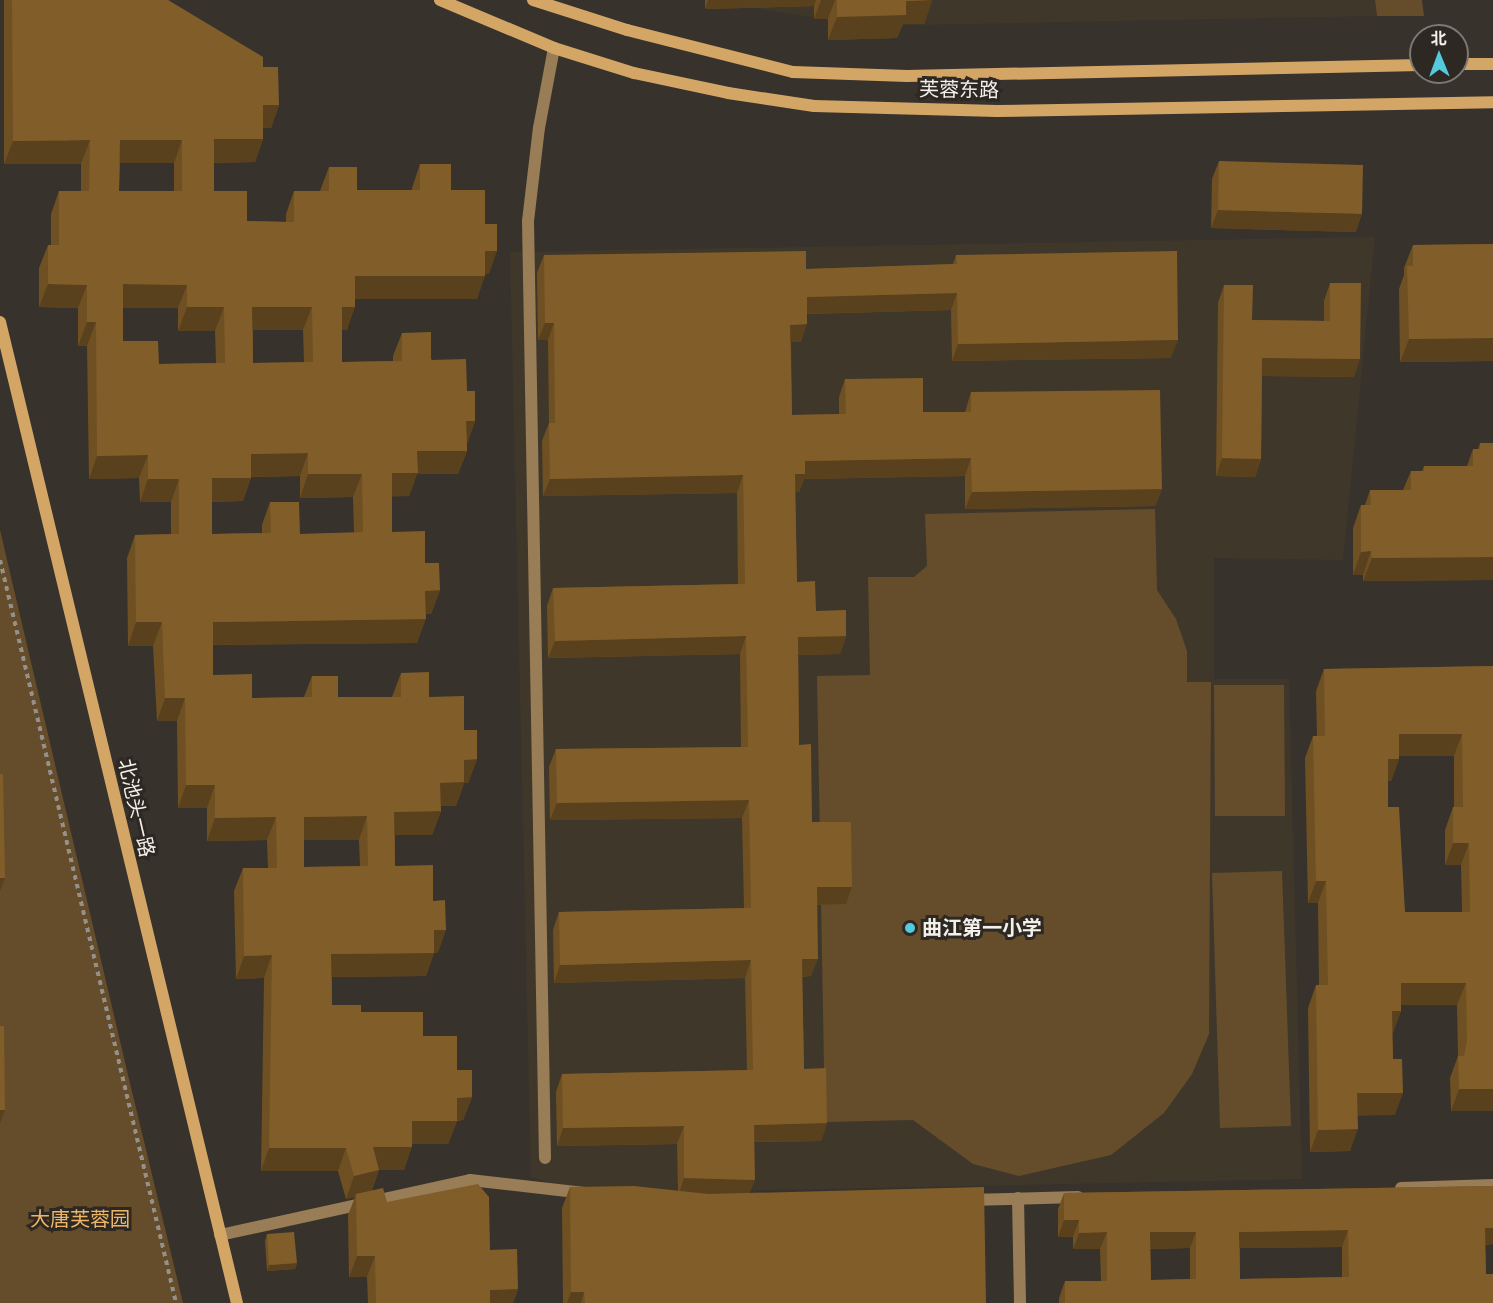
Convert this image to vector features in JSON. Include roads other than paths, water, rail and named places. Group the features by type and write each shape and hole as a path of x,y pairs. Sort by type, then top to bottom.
{"main road":[{"name":"芙蓉东路","path":"440,0 554,48 634,73 728,93 814,106 996,111 1493,102"},
{"name":"芙蓉东路","path":"533,0 638,33 793,72 907,76 1409,65"},
{"path":"1469,64 1493,64"},
{"name":"北池头一路","path":"0,322 237,1303"}],"street":[{"path":"545,1158 528,221 539,128 554,48"},
{"path":"220,1235 470,1180 599,1195"},
{"path":"1390,1188 1493,1185"},
{"path":"952,1200 1088,1196"},
{"path":"1018,1198 1020,1303"}],"place":[{"name":"曲江第一小学","path":"910,928"}],"park label":[{"name":"大唐芙蓉园","path":"80,1219"}]}
